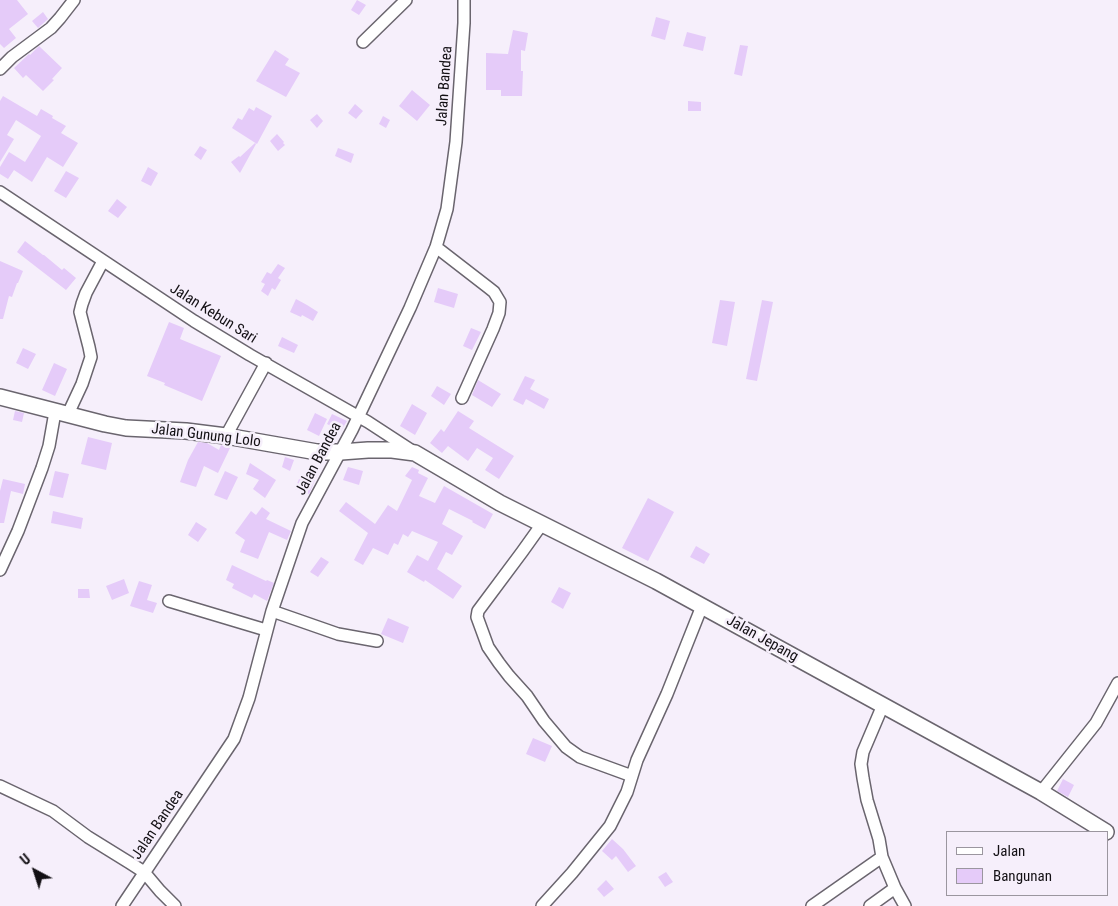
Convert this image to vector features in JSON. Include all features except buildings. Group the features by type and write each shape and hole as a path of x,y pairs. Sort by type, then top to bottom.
{"street":[{"path":"0,69 12,57 51,28 74,0"},
{"path":"363,42 406,0"},
{"name":"Jalan Bandea","path":"122,906 234,738 244,714 266,630 302,523 358,416 410,308 436,247 446,209 456,142 464,0"},
{"name":"Jalan Kebun Sari","path":"0,192 194,321 250,356 266,363 358,416 415,453"},
{"path":"436,247 490,288 500,302 494,329 462,398"},
{"path":"0,570 18,531 62,413 82,384 91,357 80,312 86,293 103,261"},
{"path":"226,436 266,363"},
{"name":"Jalan Gunung Lolo","path":"0,397 126,428 186,431 226,436 317,452 377,449 415,453"},
{"name":"Jalan Jepang","path":"415,453 500,503 656,581 883,705 1041,792 1103,831"},
{"path":"542,524 478,610 477,617 482,632 488,647 499,663 566,747 580,757 632,776"},
{"path":"169,601 266,630"},
{"path":"542,906 610,826 627,792 637,760 667,694 702,606"},
{"path":"272,611 338,634 377,641"},
{"path":"1041,792 1096,723 1118,683"},
{"path":"883,705 863,752 861,764 862,778 879,839 882,857 905,906"},
{"path":"0,786 53,811 88,837 144,872 175,906"},
{"path":"812,906 882,857"},
{"path":"870,906 895,888"}]}
